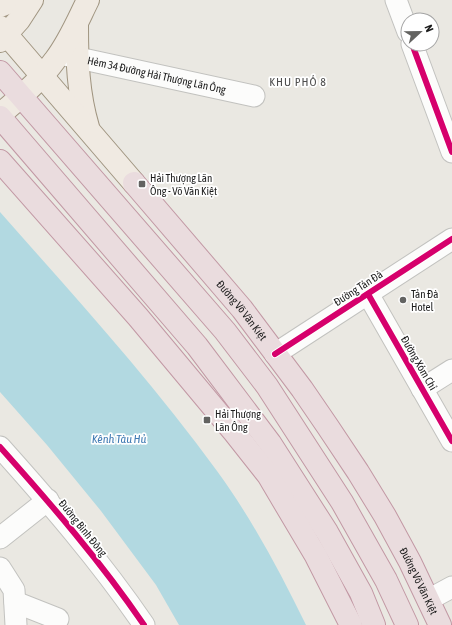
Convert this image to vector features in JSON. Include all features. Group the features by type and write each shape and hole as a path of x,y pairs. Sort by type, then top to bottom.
{"highway":[{"path":"0,72 225,331 267,386 342,502 386,580 406,625"},
{"path":"0,116 197,346 270,443 327,532 361,593 374,625"},
{"path":"0,161 138,317 268,475 316,556 350,625"},
{"name":"Đường Võ Văn Kiệt","path":"134,183 242,309 302,389 358,472 389,523 440,625"}],"main road":[{"path":"0,6 16,0"},
{"path":"2,35 19,20 32,0"},
{"path":"88,0 77,22 68,56 89,132"},
{"name":"Đường Võ Văn Kiệt","path":"2,35 42,76 134,183"},
{"path":"0,116 42,76 68,56"}],"street":[{"path":"396,0 400,12"},
{"path":"415,52 452,152"},
{"name":"Hẻm 34 Đường Hải Thượng Lãn Ông","path":"68,56 254,96"},
{"name":"Đường Tản Đà","path":"275,354 452,239"},
{"name":"Đường Xóm Chỉ","path":"368,294 452,442"},
{"path":"422,389 452,370"},
{"name":"Đường Bình Đông","path":"0,447 48,500 122,592 144,625"},
{"path":"0,538 48,500"},
{"path":"0,568 14,590 16,625"},
{"path":"428,600 452,587"},
{"path":"15,602 58,619"}],"water":[{"name":"Kênh Tàu Hủ","path":"0,212 139,371 192,437 242,508 265,546 306,625 179,625 156,585 101,511 47,445 0,392"}],"cycle path":[{"path":"415,52 452,152"},
{"path":"275,354 452,239"},
{"path":"368,294 452,441"},
{"path":"0,447 75,534 111,579 144,625"}],"place":[{"name":"Hải Thượng Lãn Ông - Võ Văn Kiệt","path":"142,184"},
{"name":"Tản Đà Hotel","path":"403,300"},
{"name":"Hải Thượng Lãn Ông","path":"207,420"}],"district":[{"name":"KHU PHỐ 8","path":"298,82"}]}
